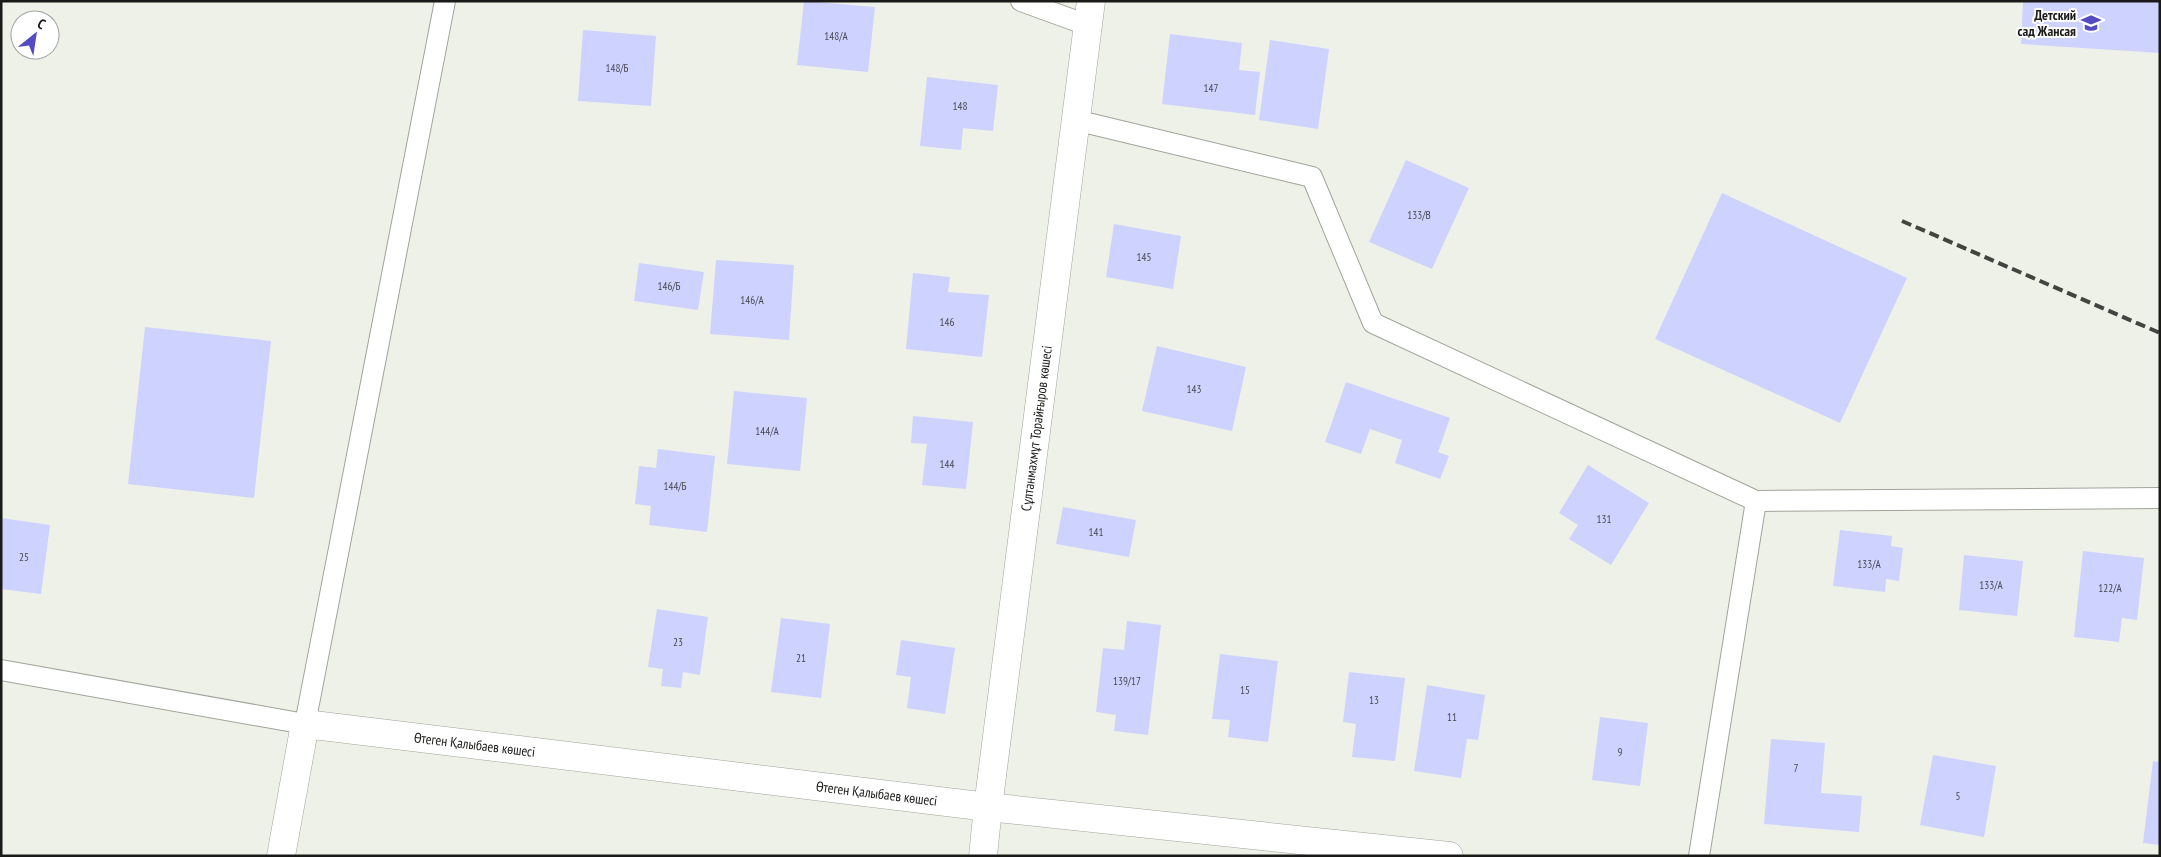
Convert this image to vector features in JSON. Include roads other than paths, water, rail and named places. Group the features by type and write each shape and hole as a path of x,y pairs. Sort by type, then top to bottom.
{"street":[{"name":"Сұлтанмахмұт Торайғыров көшесі","path":"983,856 1089,13"},
{"name":"Өтеген Қалыбаев көшесі","path":"305,724 988,807 1450,856"},
{"path":"281,856 305,724"}],"lane":[{"path":"1,670 305,724 445,1"},
{"path":"1021,1 1089,13"},
{"path":"1075,120 1312,177 1373,324 1756,501 2160,498"},
{"path":"1699,856 1756,501"}],"railway":[{"path":"1902,221 2160,333"}],"place":[{"name":"Детский сад Жансая","path":"2091,23"}]}
